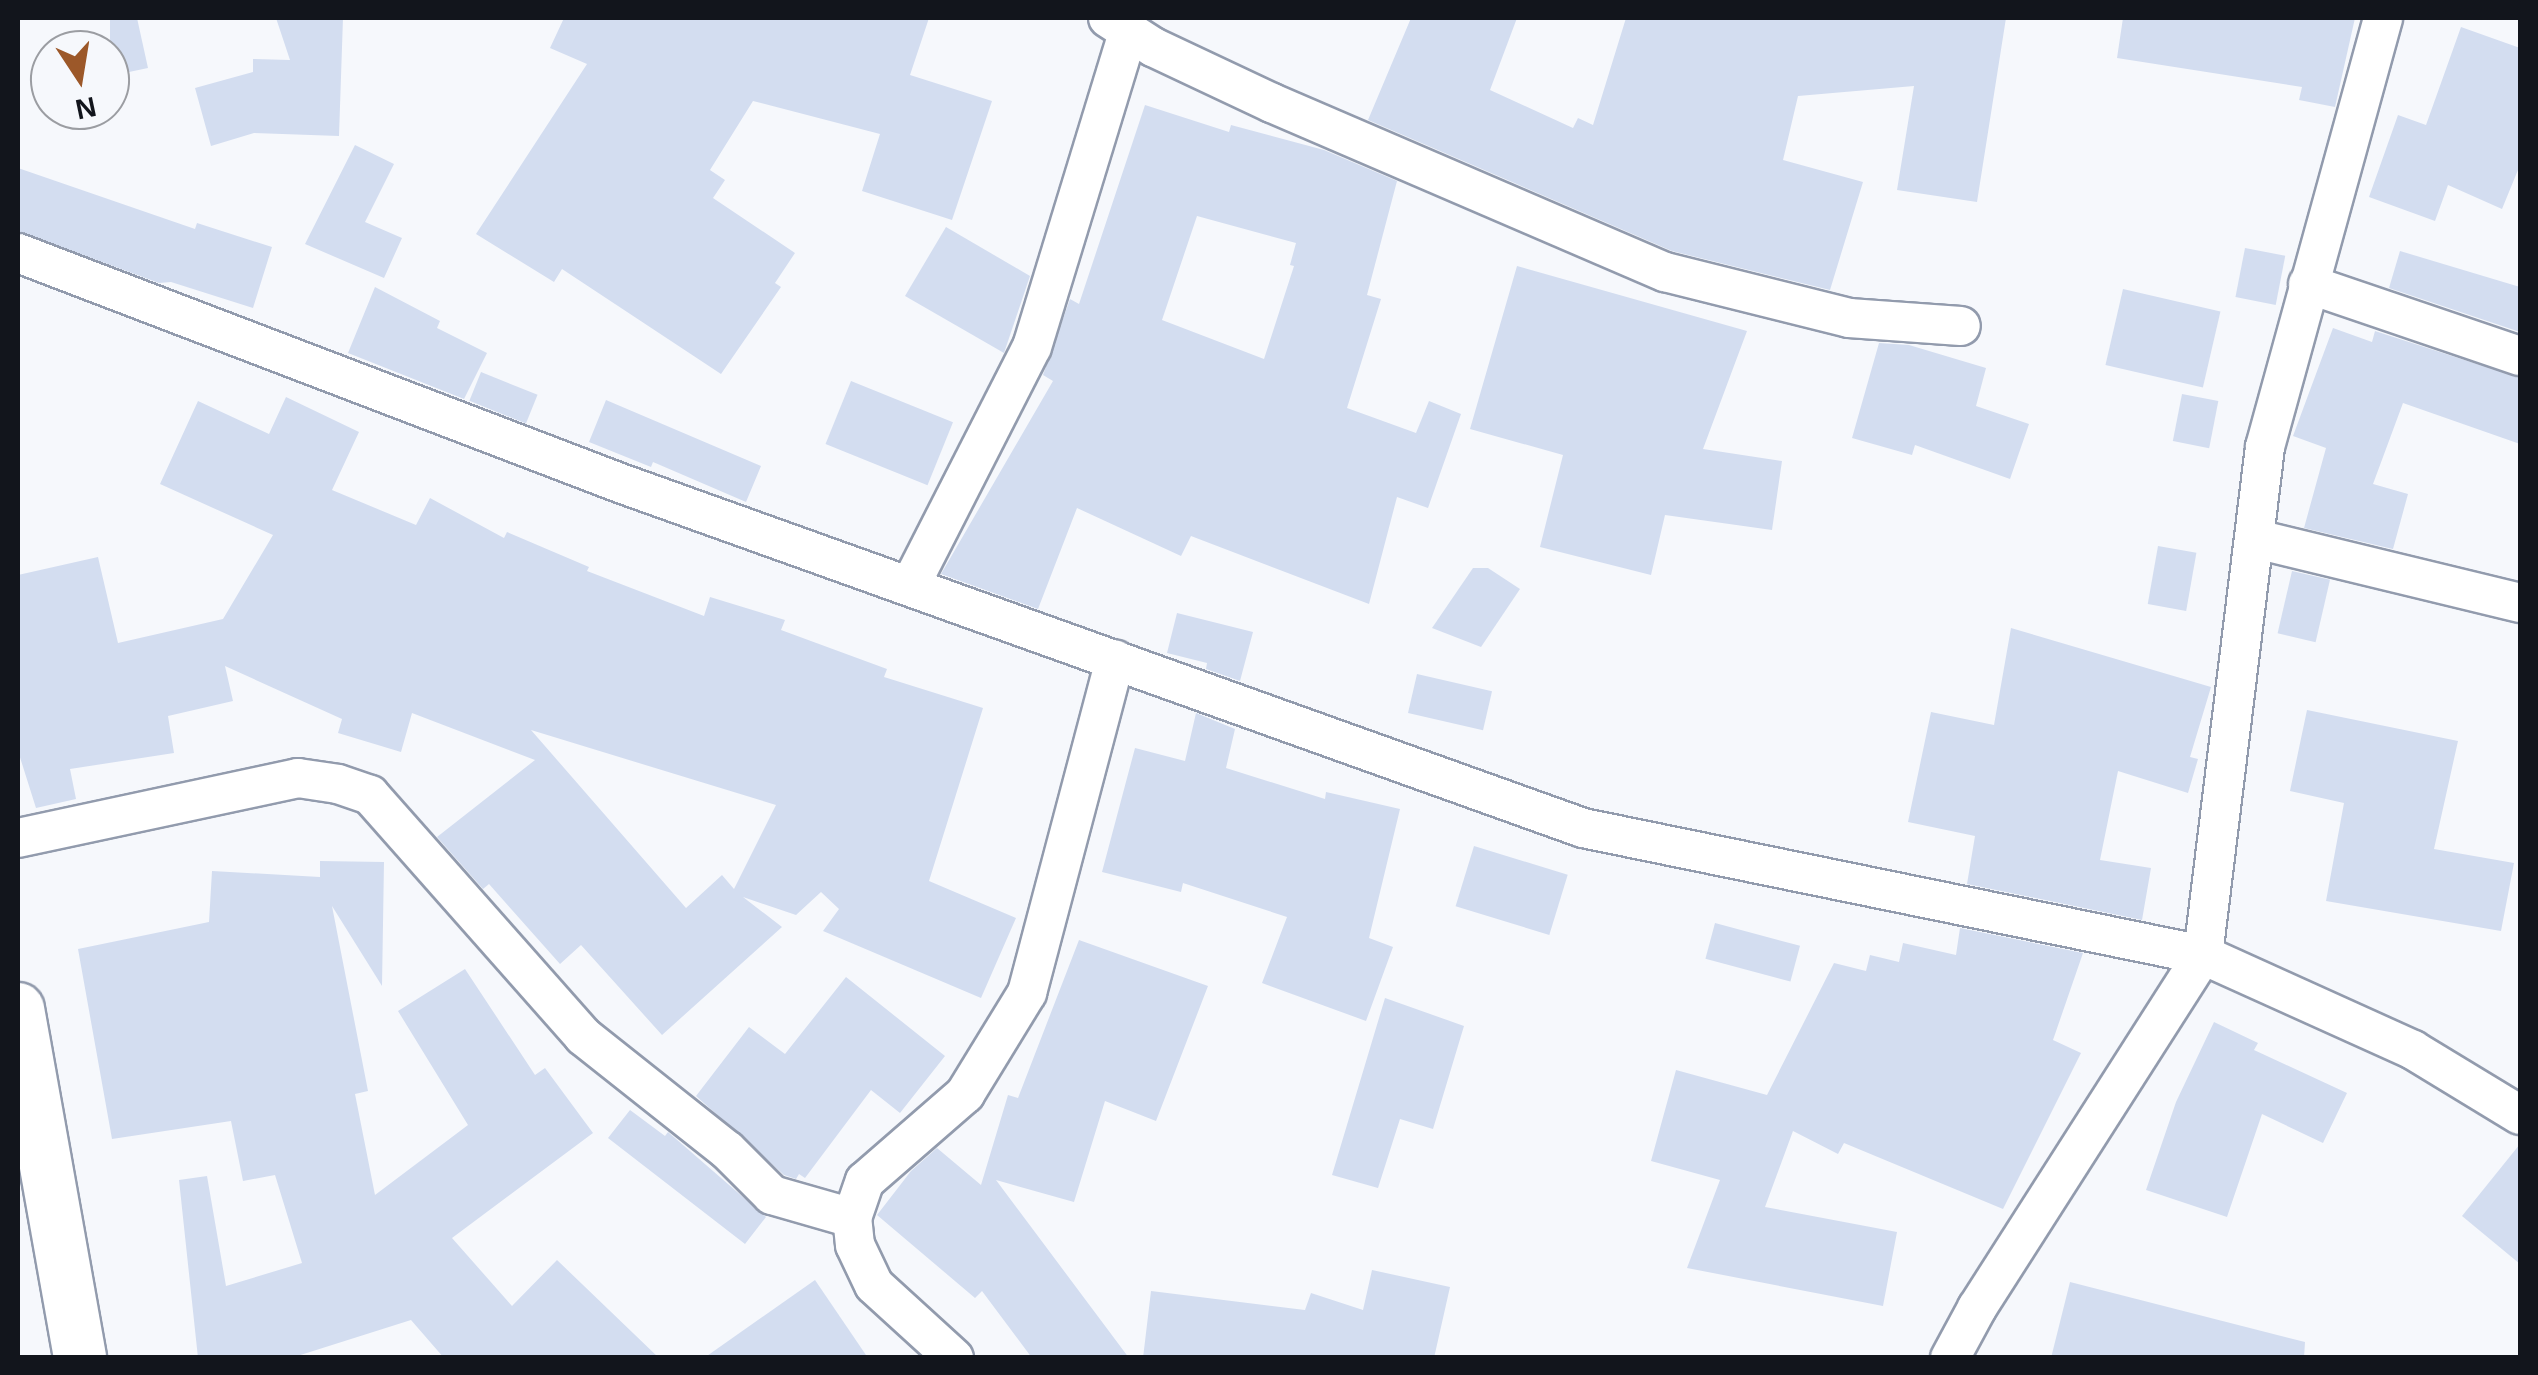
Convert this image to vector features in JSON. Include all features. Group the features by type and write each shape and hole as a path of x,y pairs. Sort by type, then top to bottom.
{"street":[{"path":"1950,1358 1977,1308 2203,955 2256,540 2264,446 2382,18"},
{"path":"910,586 1032,347 1118,25 1272,102 1665,272 1849,318 1961,326"},
{"path":"18,252 620,483 1583,828 2203,955 2413,1050 2520,1115"},
{"path":"2308,284 2520,356"},
{"path":"2256,540 2520,604"},
{"path":"954,1358 874,1285 855,1245 852,1218 865,1181 964,1094 1027,994 1115,659"},
{"path":"18,838 298,778 338,784 370,795 583,1036 727,1150 772,1194 852,1218"},
{"path":"18,1008 80,1358"},
{"path":"772,1194 865,1181"}],"building":[{"path":"110,18 137,18 148,68 130,72 130,30 110,30"},
{"path":"276,18 343,18 339,136 254,133 211,146 195,88 253,72 253,59 290,60"},
{"path":"564,18 929,18 910,75 992,101 952,220 862,191 880,134 753,101 710,170 725,180 713,198 795,253 775,283 781,287 721,374 562,269 554,282 476,234 587,64 550,48"},
{"path":"1411,18 1517,18 1490,90 1573,128 1578,118 1593,125 1626,18 2006,18 1977,202 1897,190 1914,86 1798,96 1783,160 1863,182 1830,290 1672,251 1368,120"},
{"path":"2123,18 2355,18 2335,107 2299,100 2302,87 2117,58"},
{"path":"2461,27 2520,48 2520,165 2502,209 2448,185 2435,221 2369,197 2398,115 2426,125"},
{"path":"1145,105 1229,132 1231,125 1324,150 1397,181 1367,295 1381,299 1347,408 1416,433 1429,401 1461,414 1428,508 1397,497 1369,604 1191,536 1181,556 1077,508 1038,609 941,574 1053,381 1043,375 1070,299 1079,304","holes":["1197,216 1296,243 1290,265 1294,266 1264,359 1162,320"]},
{"path":"355,145 394,164 365,222 402,238 384,278 305,244"},
{"path":"18,168 195,229 197,223 272,247 253,308 171,282 159,283 18,231"},
{"path":"946,227 1030,276 1004,353 905,296"},
{"path":"2245,248 2285,256 2276,305 2235,297"},
{"path":"2400,251 2520,287 2520,332 2389,288"},
{"path":"1517,266 1747,331 1703,449 1782,461 1772,530 1665,515 1651,575 1540,547 1563,455 1470,429"},
{"path":"375,287 440,321 437,328 487,353 464,399 348,353"},
{"path":"2123,289 2220,311 2203,387 2105,365"},
{"path":"2333,328 2372,342 2375,331 2520,378 2520,444 2403,403 2373,484 2408,494 2393,549 2304,528 2326,448 2293,436"},
{"path":"1879,343 1909,345 1986,368 1976,406 2029,424 2010,479 1915,445 1912,455 1852,438"},
{"path":"481,372 538,395 526,424 469,401"},
{"path":"851,381 953,422 928,485 826,444"},
{"path":"2182,394 2218,401 2209,448 2173,441"},
{"path":"286,397 359,432 332,490 416,525 430,498 504,538 507,532 589,567 587,571 704,616 710,597 785,620 781,630 887,669 884,677 983,708 929,881 1016,918 981,998 823,931 839,909 821,892 796,915 743,897 782,927 662,1035 581,945 560,964 489,884 483,889 437,837 535,760 412,713 401,752 338,733 342,719 225,666 233,701 168,716 174,753 70,769 76,799 36,808 18,751 18,575 98,557 118,643 223,619 273,535 160,484 198,401 269,434","holes":["531,730 776,805 734,889 722,875 686,908"]},
{"path":"606,400 761,466 746,502 653,462 651,467 589,442"},
{"path":"2158,546 2196,553 2186,611 2148,604"},
{"path":"1473,568 1488,568 1520,589 1481,647 1432,628"},
{"path":"2292,571 2330,580 2316,642 2278,633"},
{"path":"1177,613 1253,632 1240,681 1206,669 1207,663 1167,653"},
{"path":"2011,628 2211,687 2190,757 2198,759 2188,793 2118,771 2100,860 2151,868 2142,920 1967,884 1975,836 1908,822 1931,712 1994,725"},
{"path":"1417,674 1492,691 1483,730 1408,713"},
{"path":"2307,710 2458,741 2434,849 2514,863 2501,931 2326,901 2344,803 2290,791"},
{"path":"1196,713 1235,729 1226,768 1325,799 1326,792 1400,809 1369,938 1393,947 1366,1021 1262,983 1287,917 1183,883 1181,892 1102,872 1135,748 1185,761"},
{"path":"1474,846 1568,875 1549,935 1456,906"},
{"path":"320,861 384,862 382,986 332,906 368,1091 355,1094 375,1195 468,1125 398,1011 465,969 535,1075 545,1068 593,1133 452,1238 512,1306 557,1260 659,1358 444,1358 411,1320 291,1358 198,1358 179,1180 207,1176 226,1286 302,1263 275,1175 243,1181 231,1121 112,1139 78,949 209,922 212,871 320,877"},
{"path":"1715,923 1800,946 1790,982 1705,959"},
{"path":"1960,928 2083,953 2053,1040 2081,1053 2003,1209 1844,1143 1838,1154 1793,1131 1765,1207 1897,1232 1883,1306 1687,1268 1720,1180 1651,1161 1676,1070 1767,1095 1834,963 1866,971 1870,955 1899,962 1903,943 1956,955"},
{"path":"1079,940 1208,986 1156,1121 1105,1101 1074,1202 996,1180 1129,1358 1032,1358 982,1291 975,1298 877,1215 911,1171 937,1148 981,1185 1008,1095 1018,1098"},
{"path":"846,977 945,1056 900,1113 871,1090 805,1178 799,1174 796,1179 784,1175 696,1096 749,1027 785,1054"},
{"path":"1385,998 1464,1026 1433,1129 1400,1119 1378,1188 1332,1175"},
{"path":"2214,1022 2258,1043 2254,1050 2347,1093 2323,1143 2262,1114 2227,1217 2146,1190 2176,1102"},
{"path":"630,1110 665,1136 668,1132 766,1217 745,1244 608,1138"},
{"path":"2520,1144 2520,1264 2462,1216"},
{"path":"1372,1270 1450,1287 1434,1358 1143,1358 1151,1291 1305,1310 1311,1293 1363,1310"},
{"path":"815,1280 868,1358 704,1358"},
{"path":"2070,1282 2305,1342 2304,1358 2051,1358"}]}
